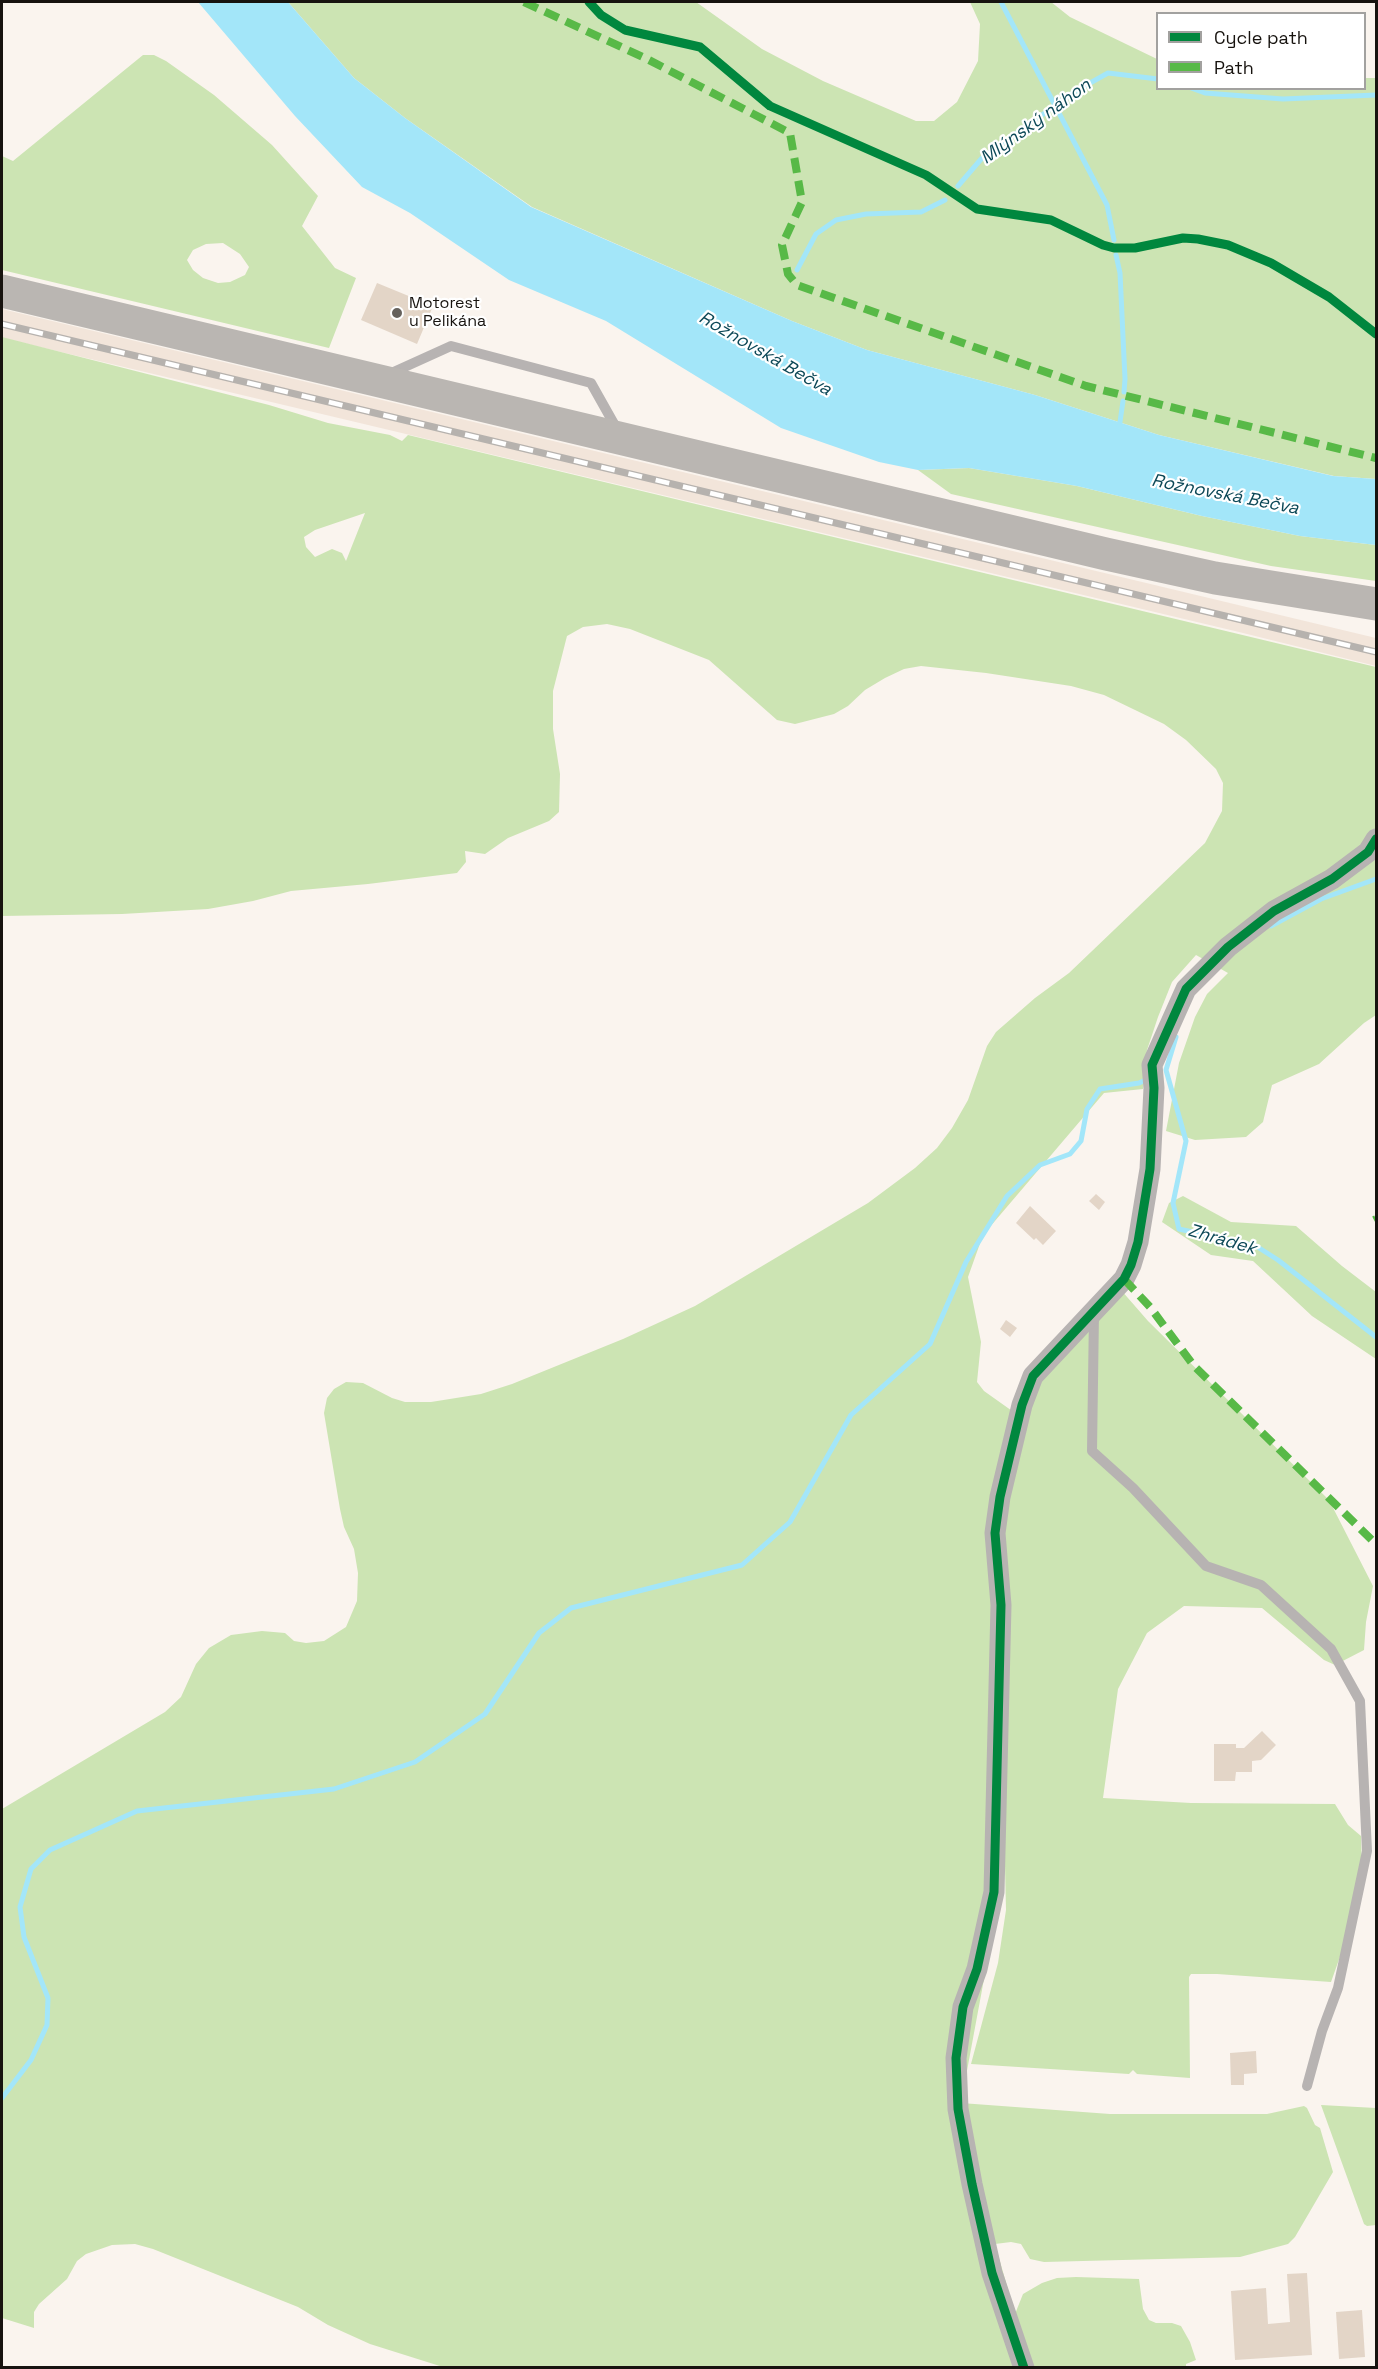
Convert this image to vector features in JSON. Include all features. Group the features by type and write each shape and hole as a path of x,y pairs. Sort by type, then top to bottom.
{"main road":[{"path":"2,291 1116,556 1215,578 1377,604"}],"street":[{"path":"1024,2367 992,2273 972,2184 958,2109 956,2058 963,2007 977,1969 994,1892 1001,1605 995,1533 1000,1497 1022,1406 1033,1376 1124,1279 1138,1242 1150,1169 1154,1088 1152,1065 1186,989 1228,947 1274,911 1332,879 1368,852 1377,839"}],"lane":[{"path":"376,380 451,346 591,383 623,439"},
{"path":"1094,1310 1092,1451 1133,1488 1206,1566 1261,1585 1331,1649 1360,1701 1367,1851 1338,1988 1322,2031 1306,2086"}],"shaded area":[{"path":"2,309 1376,638 1376,666 2,338"}],"green space":[{"path":"288,2 696,2 762,49 823,81 916,121 934,121 957,102 978,61 980,24 970,2 1051,2 1070,17 1156,59 1156,90 1366,90 1366,78 1376,78 1376,479 1334,476 1159,435 1035,395 867,350 792,321 532,207 405,118 354,78"},
{"path":"143,55 154,55 166,61 214,95 272,145 318,196 302,226 335,268 356,278 329,348 2,270 2,156 13,161","holes":["223,243 240,254 249,267 245,275 230,282 218,283 203,278 193,270 187,260 193,250 206,244"]},
{"path":"2,337 269,405 328,423 390,435 402,441 408,435 1376,667 1376,1015 1319,1064 1272,1085 1263,1122 1246,1137 1195,1140 1166,1131 1179,1063 1195,1017 1207,994 1228,973 1196,955 1172,982 1158,1017 1147,1050 1143,1089 1104,1093 983,1235 968,1277 981,1342 977,1382 984,1391 1015,1413 1025,1376 1121,1290 1148,1321 1329,1500 1373,1586 1366,1622 1364,1650 1335,1665 1324,1660 1262,1608 1184,1606 1147,1633 1118,1689 1103,1798 1191,1803 1335,1804 1348,1825 1361,1836 1362,1873 1347,1937 1331,1982 1191,1974 1189,1977 1190,2078 1137,2074 1133,2070 1129,2074 971,2064 998,1963 1006,1910 1005,1866 961,2103 1110,2114 1267,2114 1304,2106 1315,2125 1320,2128 1333,2172 1295,2237 1288,2244 1240,2257 1044,2262 1030,2259 1021,2244 1011,2242 995,2244 1015,2314 1023,2294 1042,2283 1057,2278 1139,2279 1143,2309 1149,2320 1181,2326 1196,2360 1186,2364 1186,2368 443,2367 370,2344 328,2325 298,2307 153,2249 135,2244 112,2245 86,2254 77,2261 67,2279 39,2304 34,2312 34,2328 2,2318 2,1809 165,1712 181,1697 196,1664 209,1648 231,1635 262,1631 285,1633 294,1641 306,1643 324,1641 346,1627 357,1601 358,1573 354,1549 344,1527 340,1509 324,1413 327,1398 334,1389 346,1382 363,1383 405,1402 431,1402 481,1394 512,1384 623,1339 695,1306 868,1203 915,1168 937,1148 952,1128 968,1100 987,1046 996,1032 1035,998 1069,973 1205,843 1222,811 1223,783 1216,769 1186,740 1164,724 1104,695 1071,686 986,673 921,666 904,669 865,690 848,706 834,714 795,724 777,720 709,660 630,629 607,624 583,627 567,636 553,691 553,729 560,774 559,812 549,821 508,838 485,854 465,851 466,862 457,873 291,891 208,909 122,914 2,916","holes":["365,513 346,561 342,553 332,549 315,557 306,547 304,537 315,530"]},
{"path":"969,468 1077,486 1202,516 1300,536 1376,545 1376,581 1271,566 951,494 918,470"},
{"path":"1183,1196 1231,1222 1296,1226 1376,1292 1376,1359 1312,1316 1253,1261 1211,1255 1162,1222 1169,1203"},
{"path":"1321,2105 1376,2108 1376,2225 1364,2224"}],"water":[{"name":"Rožnovská Bečva","path":"198,2 288,2 354,78 405,118 531,207 792,321 867,350 1035,395 1159,435 1333,476 1376,479 1376,545 1300,536 1202,516 1077,486 969,468 918,470 879,462 781,428 606,321 509,280 410,213 362,187 295,116"}],"building":[{"name":"Motorest u Pelikána","path":"377,283 433,306 417,344 361,320"},
{"path":"1096,1194 1105,1202 1099,1210 1089,1201"},
{"path":"1030,1206 1056,1231 1043,1245 1036,1238 1034,1240 1016,1223"},
{"path":"1006,1320 1017,1328 1010,1337 1000,1329"},
{"path":"1262,1731 1276,1745 1261,1760 1252,1761 1252,1772 1236,1772 1235,1781 1214,1781 1214,1744 1236,1744 1236,1748 1244,1748"},
{"path":"1256,2051 1257,2073 1244,2074 1244,2085 1231,2085 1230,2053"},
{"path":"1307,2273 1312,2355 1235,2360 1231,2291 1266,2288 1268,2324 1290,2322 1287,2274"},
{"path":"1362,2310 1365,2357 1339,2359 1336,2312"}],"waterway":[{"path":"1001,2 1107,205 1114,240"},
{"name":"Mlýnský náhon","path":"958,186 982,158 1074,92 1108,73 1156,79"},
{"name":"Mlýnský náhon","path":"1197,90 1205,93 1283,99 1376,95"},
{"name":"Mlýnský náhon","path":"797,270 816,234 836,220 866,214 921,212 945,200"},
{"path":"1116,255 1120,273 1124,392"},
{"path":"1119,429 1123,401"},
{"name":"Zhrádek","path":"1271,926 1321,899 1376,879"},
{"name":"Zhrádek","path":"1176,1037 1166,1070 1186,1141 1173,1203 1179,1229 1256,1246 1278,1260 1376,1337"},
{"path":"2,2098 31,2060 47,2025 48,1998 24,1937 20,1907 31,1869 50,1850 137,1811 334,1789 415,1762 485,1714 539,1633 571,1608 742,1565 790,1522 851,1415 930,1344 966,1262 1007,1196 1040,1165 1070,1154 1081,1141 1087,1109 1100,1089 1139,1083 1148,1079"}],"railway":[{"path":"2,324 1376,652"}],"marked path":[{"path":"524,2 647,59 790,133 802,202 782,245 788,274 797,285 1086,386 1376,458"},
{"path":"1124,1279 1150,1307 1194,1366 1376,1544"}],"cycle path":[{"path":"589,2 601,15 625,30 700,47 770,106 926,175 977,209 1051,220 1114,248 1135,248 1183,238 1228,245 1271,263 1329,297 1376,334"},
{"path":"1024,2368 992,2273 972,2184 958,2109 956,2058 963,2007 977,1969 994,1892 1001,1605 995,1533 1000,1497 1022,1405 1033,1376 1124,1279 1131,1265 1138,1242 1150,1169 1154,1088 1152,1065 1186,989 1228,947 1274,911 1332,879 1368,852 1376,839"}],"place":[{"name":"Motorest u Pelikána","path":"397,313"}]}
